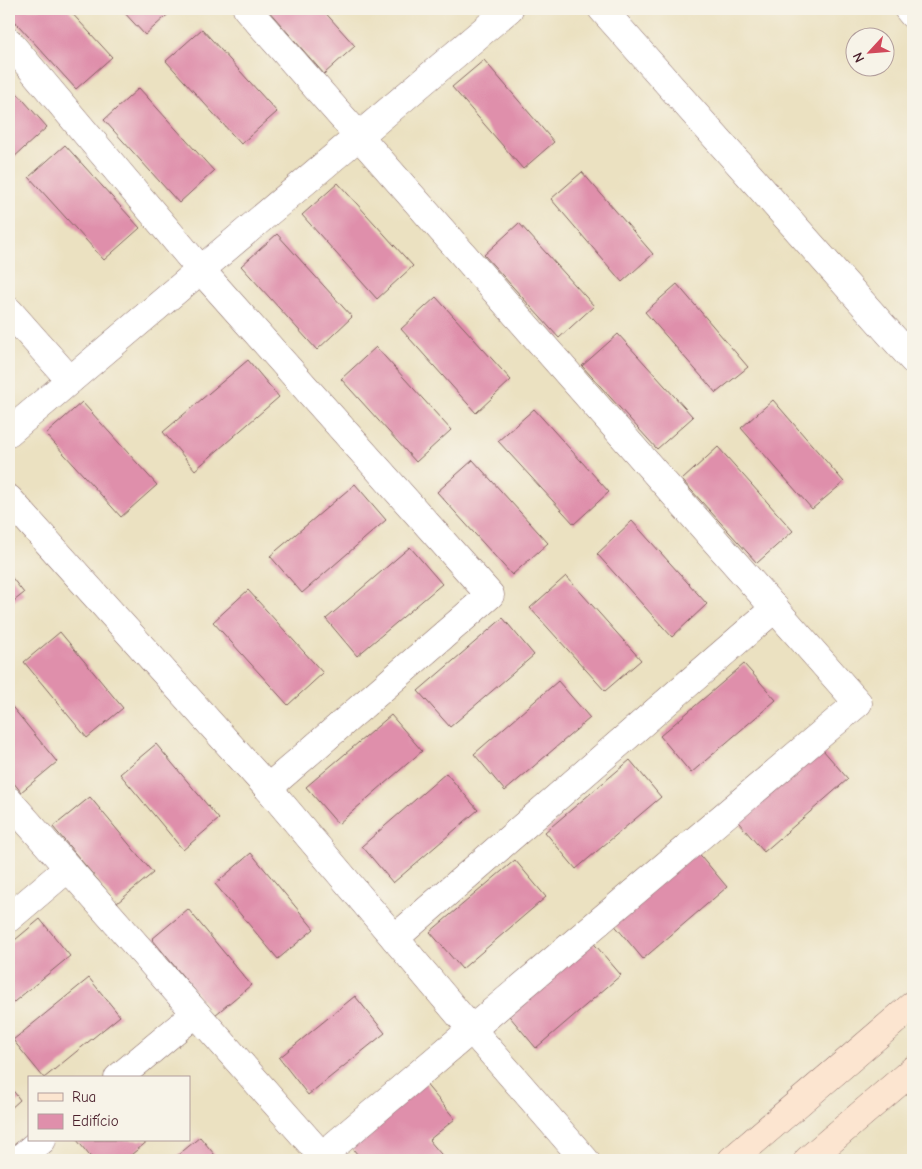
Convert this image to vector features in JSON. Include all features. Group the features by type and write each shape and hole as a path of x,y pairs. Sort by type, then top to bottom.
{"street":[{"path":"9,801 196,1013 319,1158 858,703 247,9"},
{"path":"9,432 509,9"},
{"path":"602,9 913,360"},
{"path":"908,9 913,15"},
{"path":"9,42 200,269 490,595 268,788"},
{"path":"9,310 70,380"},
{"path":"9,499 268,788 472,1030 585,1160"},
{"path":"395,938 775,608"},
{"path":"9,918 68,868"},
{"path":"732,1160 913,1005"},
{"path":"120,1076 196,1013"},
{"path":"819,1157 913,1070"},
{"path":"18,1160 40,1142"}],"building":[{"path":"9,9 68,9 112,57 76,89 9,15"},
{"path":"121,9 174,9 145,35"},
{"path":"267,9 322,9 355,46 324,74"},
{"path":"202,29 277,112 241,144 166,61"},
{"path":"484,60 554,142 523,169 452,87"},
{"path":"9,84 47,127 12,159 9,156"},
{"path":"139,88 214,171 179,203 104,120"},
{"path":"65,145 140,228 104,260 29,177"},
{"path":"582,172 653,254 622,282 551,199"},
{"path":"338,183 413,266 377,299 302,215"},
{"path":"519,223 594,306 559,338 484,255"},
{"path":"277,234 352,317 317,350 241,266"},
{"path":"677,284 748,367 716,393 645,312"},
{"path":"436,297 511,380 476,413 401,329"},
{"path":"618,334 693,417 657,449 582,366"},
{"path":"376,347 451,430 416,462 341,379"},
{"path":"248,360 279,397 195,470 163,432"},
{"path":"773,400 844,482 812,509 741,428"},
{"path":"82,402 157,485 121,517 46,434"},
{"path":"534,409 609,492 574,524 498,441"},
{"path":"718,447 793,531 757,563 682,480"},
{"path":"473,460 548,543 512,575 437,492"},
{"path":"355,484 386,520 302,593 270,556"},
{"path":"632,521 707,604 672,637 597,554"},
{"path":"410,547 442,584 357,656 326,619"},
{"path":"9,574 24,593 9,605"},
{"path":"566,576 641,660 605,691 530,608"},
{"path":"248,590 323,673 288,705 213,622"},
{"path":"503,618 534,655 450,727 418,691"},
{"path":"60,632 123,708 87,738 24,662"},
{"path":"744,664 776,700 691,773 660,736"},
{"path":"558,681 590,718 505,791 474,754"},
{"path":"9,703 57,762 21,792 9,777"},
{"path":"391,715 422,751 338,824 306,787"},
{"path":"817,743 848,779 764,852 732,815"},
{"path":"156,744 219,819 183,850 120,774"},
{"path":"630,760 661,797 576,869 545,832"},
{"path":"446,773 478,810 393,883 362,846"},
{"path":"90,797 153,873 117,903 53,827"},
{"path":"696,850 727,887 643,959 612,922"},
{"path":"251,853 314,929 278,959 215,884"},
{"path":"515,860 546,897 462,969 430,932"},
{"path":"188,909 251,985 215,1015 152,939"},
{"path":"40,919 70,956 9,1006 9,945"},
{"path":"590,939 621,975 536,1048 505,1011"},
{"path":"89,978 120,1016 46,1076 42,1076 13,1040"},
{"path":"355,996 385,1033 308,1095 279,1058"},
{"path":"424,1082 455,1119 429,1140 446,1160 362,1160 349,1144"},
{"path":"9,1085 20,1100 9,1110"},
{"path":"200,1137 219,1160 172,1160"},
{"path":"79,1142 147,1142 125,1160 93,1160"}]}
